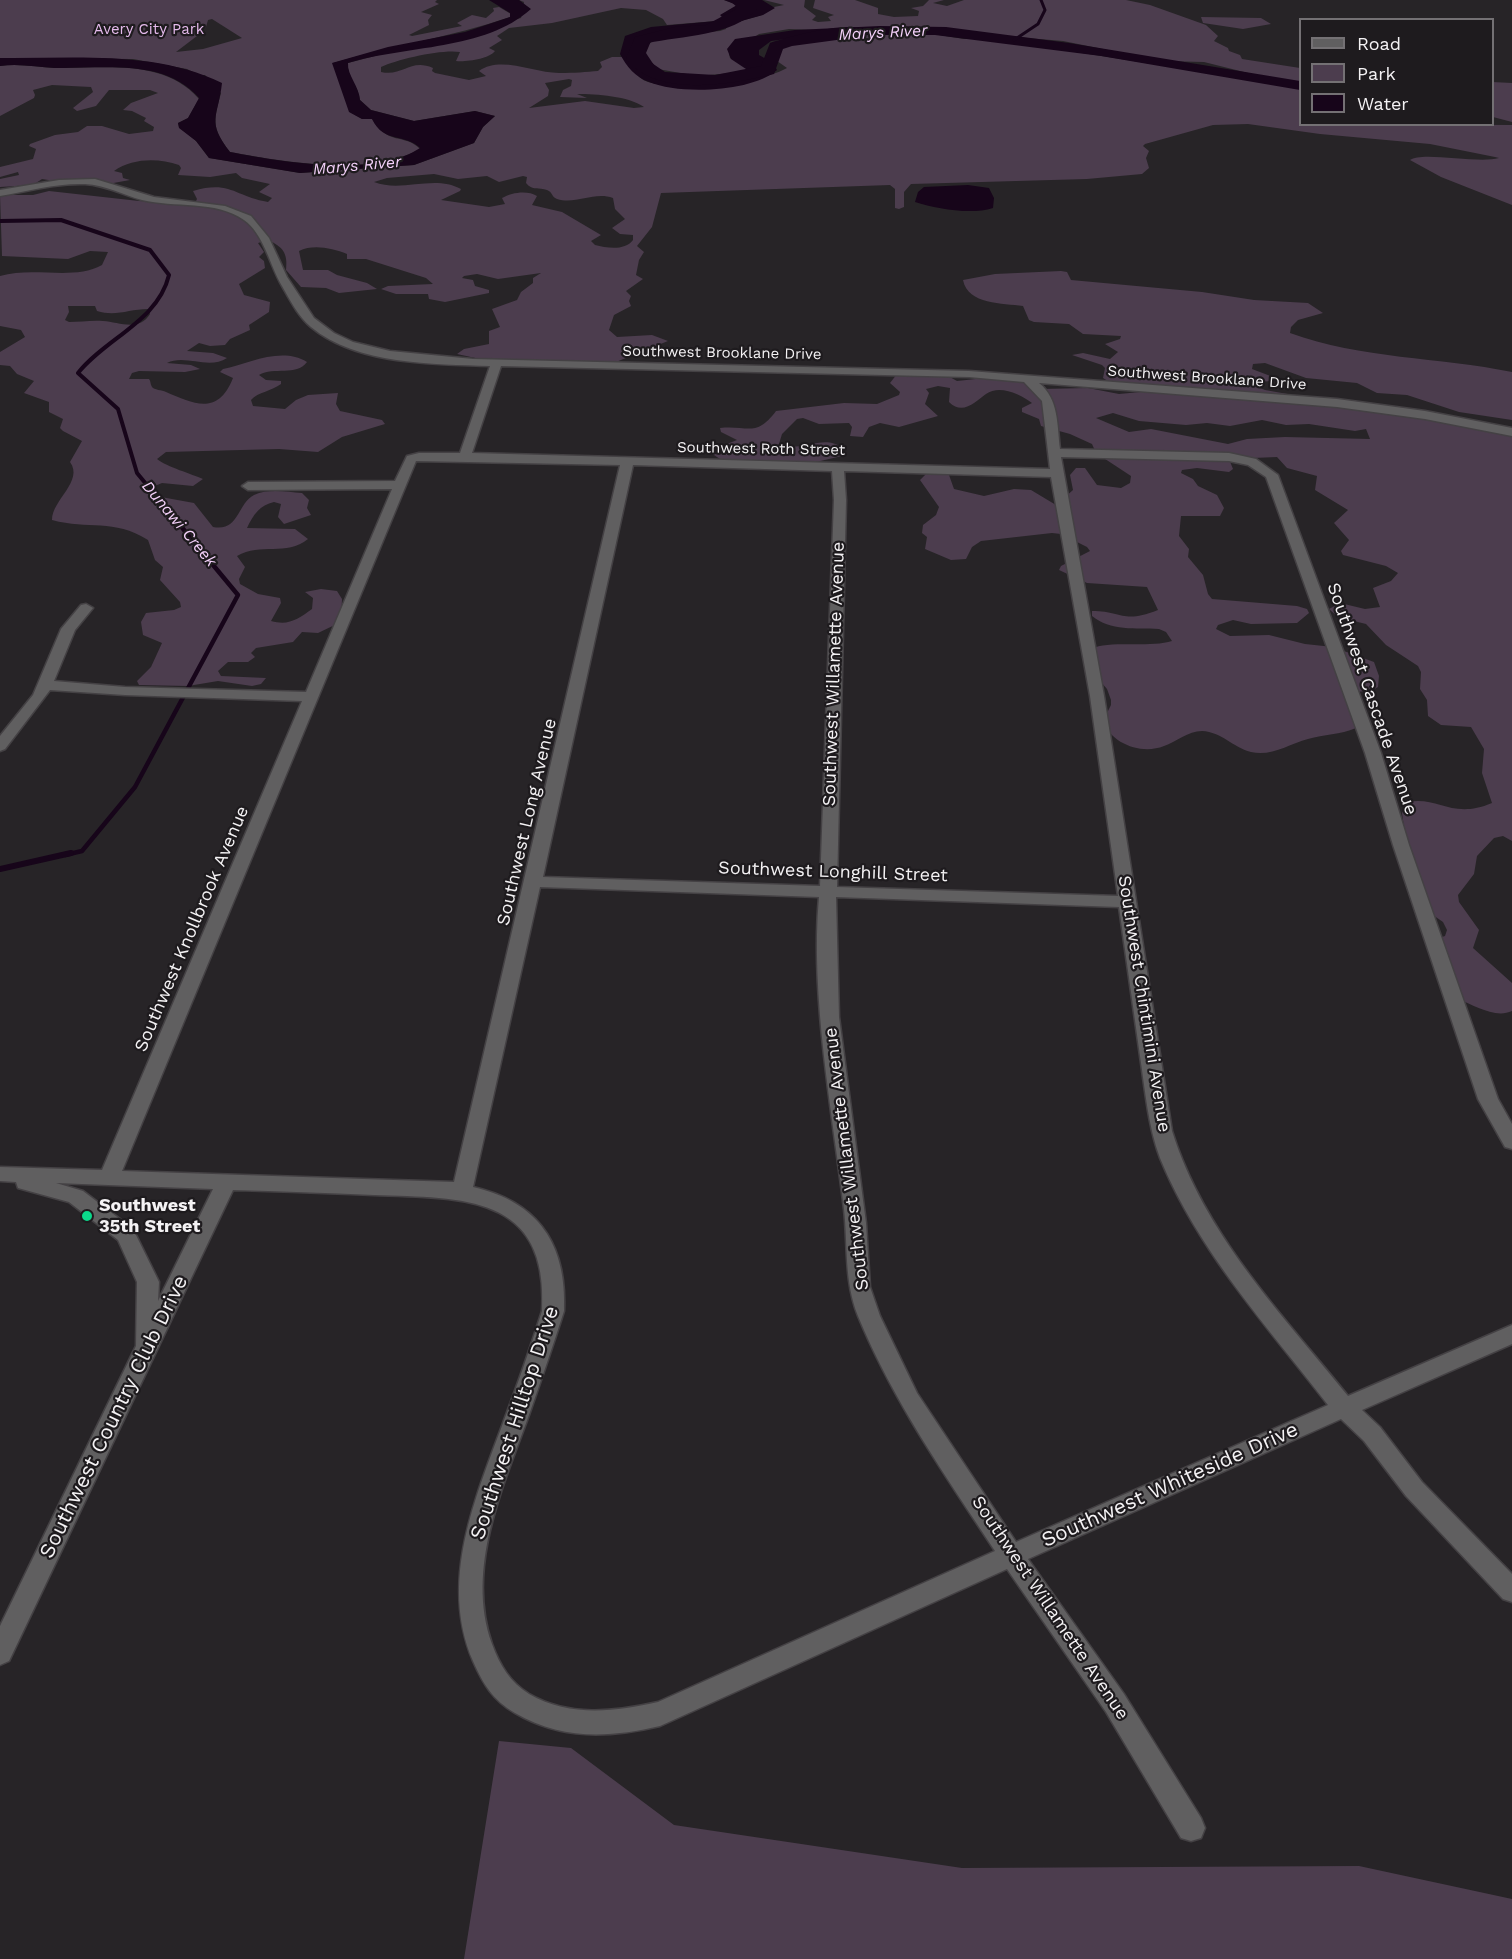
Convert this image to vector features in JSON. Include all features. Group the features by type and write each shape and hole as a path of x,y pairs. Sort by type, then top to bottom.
{"street":[{"name":"Southwest Brooklane Drive","path":"0,193 56,184 94,182 115,186 160,201 239,213 258,227 293,296 306,317 317,327 357,345 398,355 497,362 923,372 1337,403 1425,415 1512,432"},
{"path":"465,458 497,362"},
{"name":"Southwest Chintimini Avenue","path":"1029,381 1043,392 1048,401 1058,473 1098,696 1117,837 1130,902 1153,1080 1162,1131 1170,1157 1202,1223 1221,1252 1344,1408 1372,1434 1414,1489 1512,1591"},
{"name":"Southwest Cascade Avenue","path":"1055,453 1229,457 1252,462 1272,475 1373,753 1401,845 1488,1099 1512,1142"},
{"name":"Southwest Knollbrook Avenue","path":"109,1178 410,462 415,458 465,458"},
{"name":"Southwest Roth Street","path":"465,458 1058,473"},
{"name":"Southwest Long Avenue","path":"462,1191 534,882 627,462"},
{"name":"Southwest Willamette Avenue","path":"838,467 840,500 828,892 830,1017 856,1223 859,1287 869,1316 908,1399 1012,1556 1114,1703 1191,1828"},
{"path":"248,486 400,485"},
{"path":"0,746 40,696 68,629 86,608"},
{"path":"44,685 125,691 311,697"},
{"name":"Southwest Longhill Street","path":"534,882 1130,902"},
{"path":"0,1175 227,1180"},
{"path":"0,1175 76,1196 126,1234 148,1282 146,1350"},
{"name":"Southwest Hilltop Drive","path":"227,1180 462,1191 502,1203 525,1218 544,1242 553,1266 556,1293 553,1311 489,1494 477,1538 470,1585 470,1609 479,1645 502,1689 526,1706"},
{"name":"Southwest Country Club Drive","path":"0,1653 227,1180"},
{"name":"Southwest Whiteside Drive","path":"526,1706 548,1716 584,1725 623,1724 660,1714 1512,1334"}],"green space":[{"name":"Avery City Park","path":"0,0 437,0 435,2 439,4 421,12 432,15 428,20 429,25 409,35 412,36 462,26 457,23 472,15 486,18 494,11 493,8 499,7 511,14 510,17 466,30 333,63 350,112 362,119 372,119 384,133 408,141 420,149 399,158 377,163 327,165 276,160 230,152 220,137 216,124 216,111 221,93 205,75 199,75 187,69 133,59 0,58","holes":["212,19 242,38 203,49 176,52 197,36 196,33 206,27 208,20"]},
{"path":"519,0 724,0 738,5 716,21 667,25 663,19 646,10 621,8 552,23 509,28 497,36 502,40 489,48 495,51 483,58 456,61 460,52 432,53 389,64 381,67 381,72 395,72 418,65 433,68 432,71 435,73 469,80 486,76 479,71 498,65 519,66 551,73 598,71 602,67 600,62 612,57 629,57 638,75 648,82 677,86 719,84 759,77 787,68 770,56 780,45 799,35 867,32 933,34 964,39 986,38 1299,87 1299,126 1512,125 1512,205 1441,177 1410,160 1426,157 1478,160 1499,158 1430,144 1320,134 1248,124 1213,125 1145,144 1143,146 1149,151 1146,158 1149,168 1142,174 1087,179 911,184 904,192 904,207 899,209 895,208 895,189 890,185 661,193 652,227 637,246 644,252 639,260 636,275 643,279 626,291 631,296 629,301 631,306 614,315 609,330 617,337 652,335 668,341 611,364 599,361 561,363 480,359 457,354 464,349 489,344 489,331 500,327 492,309 517,300 521,292 533,283 533,278 541,273 498,279 477,274 464,276 462,278 473,280 475,286 489,290 489,293 445,302 429,299 428,294 396,294 381,289 388,286 433,284 426,278 366,259 347,259 347,254 329,249 316,247 299,251 303,270 328,270 337,275 367,283 377,289 339,293 326,288 301,287 286,270 286,259 281,248 268,240 258,243 264,252 259,257 264,261 265,268 239,284 244,295 270,302 269,312 249,325 250,330 230,339 225,345 210,346 199,343 187,351 213,353 227,358 213,363 174,361 167,363 191,365 200,369 185,372 139,371 132,373 129,379 149,379 154,389 204,404 220,398 227,390 233,378 220,372 223,369 265,358 286,356 307,362 297,369 271,371 259,375 266,380 281,381 281,384 254,397 251,400 253,406 285,409 296,400 308,395 338,393 336,404 340,411 382,420 385,424 342,437 318,452 279,449 166,452 157,459 173,468 203,479 193,486 162,483 150,488 161,497 194,503 213,527 228,525 248,499 254,495 272,491 302,493 309,500 307,508 311,515 284,524 278,517 281,504 274,502 258,511 247,528 295,529 308,539 291,547 255,550 237,556 245,567 239,579 240,584 258,594 280,598 281,603 271,621 283,623 293,621 312,609 313,598 305,592 321,589 337,591 342,599 341,622 318,633 302,632 293,642 256,648 251,653 255,657 248,662 228,662 218,671 221,676 266,678 261,684 252,686 218,681 188,686 139,685 137,681 151,667 162,643 143,635 141,622 146,613 174,610 181,607 180,602 160,580 163,567 155,560 148,540 123,529 52,520 53,513 73,476 70,462 82,441 60,428 63,419 49,412 49,402 24,393 34,381 17,374 10,366 0,365 0,352 25,337 21,330 0,326 0,276 26,272 66,273 91,270 102,265 108,252 90,251 68,259 2,256 0,195 33,195 49,191 139,201 195,203 197,199 193,191 216,187 268,202 272,198 259,192 270,184 242,178 236,173 210,177 178,175 181,168 179,165 146,160 114,171 122,173 123,178 130,180 108,184 87,179 61,182 42,179 33,185 0,187 0,179 19,175 18,172 0,177 0,167 33,159 36,149 29,146 30,144 55,135 78,132 87,126 102,126 129,134 153,131 154,127 144,121 146,118 132,111 123,110 131,103 158,93 150,90 109,90 96,106 77,111 73,108 93,92 91,87 52,85 33,90 34,98 0,116 0,66 132,68 168,77 184,86 199,99 188,118 178,123 179,127 196,141 209,158 300,173 414,165 474,143 483,127 495,116 475,111 414,121 371,110 360,100 349,72 348,63 521,18 524,2","holes":["572,80 571,86 563,90 560,97 587,98 577,94 603,95 630,100 644,107 634,108 585,101 529,108 548,96 549,90 545,83","434,174 458,179 487,176 499,182 523,176 527,177 528,185 549,191 557,199 571,200 599,196 613,198 615,209 625,219 612,228 620,234 633,235 633,240 621,247 610,248 595,245 591,241 601,235 562,212 532,205 537,196 529,193 510,194 502,198 505,204 489,207 441,200 460,191 461,189 451,185 429,183 396,186 374,182 387,178","68,306 95,306 97,311 104,313 148,309 150,314 140,323 128,325 99,321 69,322 65,320 69,312"]},
{"path":"764,0 805,0 804,7 816,16 812,20 818,22 831,21 828,17 834,15 813,8 815,0 855,0 878,8 878,14 894,17 918,16 919,11 911,8 923,6 929,0 944,0 933,3 947,6 964,0 1126,0 1150,5 1206,25 1218,36 1214,41 1240,55 1242,59 1299,68 1299,83 1272,79 1204,62 1163,61 1063,41 1027,38 789,29 759,34 729,54 730,58 754,71 697,76 658,69 639,53 657,37 720,31 726,29 727,25 762,15 769,8 784,5"},
{"path":"1201,17 1261,18 1271,24 1243,29 1203,23"},
{"path":"1494,82 1512,83 1512,122 1494,117"},
{"path":"1061,271 1067,272 1071,280 1202,292 1254,300 1308,303 1323,313 1298,320 1291,327 1290,333 1317,342 1372,353 1512,372 1512,420 1459,412 1407,395 1377,393 1357,383 1306,378 1265,363 1253,364 1252,369 1281,380 1260,382 1260,388 1265,390 1512,434 1512,841 1503,836 1494,838 1477,856 1474,874 1458,895 1459,902 1479,930 1473,948 1512,983 1512,1011 1492,1012 1458,999 1436,939 1445,936 1447,930 1443,922 1427,911 1406,841 1402,813 1408,802 1428,802 1456,809 1478,808 1492,803 1482,773 1484,749 1471,727 1441,725 1428,716 1427,700 1420,689 1421,672 1418,666 1386,645 1366,624 1338,617 1329,609 1340,603 1365,609 1380,607 1373,588 1391,581 1398,573 1386,566 1343,555 1341,551 1349,540 1334,523 1348,510 1315,490 1317,476 1287,468 1277,457 1229,459 1233,469 1229,472 1197,468 1182,470 1181,473 1193,479 1198,486 1217,495 1224,508 1220,516 1181,516 1179,536 1189,549 1188,557 1203,575 1208,594 1212,599 1297,606 1307,609 1309,613 1297,623 1251,624 1233,620 1218,625 1216,629 1230,636 1269,635 1305,644 1333,647 1374,662 1379,676 1378,687 1357,692 1356,728 1308,739 1266,753 1244,750 1215,734 1202,731 1197,731 1164,746 1146,749 1120,741 1107,729 1103,721 1111,700 1107,689 1094,674 1092,649 1107,645 1172,641 1166,632 1159,629 1124,628 1099,621 1092,616 1092,611 1137,616 1158,610 1147,587 1087,583 1059,570 1061,566 1090,551 1087,547 1061,534 981,541 972,547 966,559 951,560 925,549 927,537 922,533 923,525 936,515 939,507 920,480 926,474 949,475 954,489 984,496 1014,489 1031,490 1056,505 1073,490 1070,475 1076,468 1085,468 1097,485 1121,488 1130,483 1131,476 1096,453 1092,444 1070,434 1041,426 1039,419 1022,412 1022,408 1032,403 1016,394 998,390 986,394 969,406 959,408 949,402 950,388 938,386 926,389 929,393 925,404 938,416 899,427 880,423 869,427 863,437 850,436 852,427 849,423 819,424 803,418 797,419 782,434 779,444 795,447 828,442 843,449 842,456 816,462 733,462 720,459 711,453 714,449 737,440 721,432 720,428 757,427 763,425 776,411 844,403 877,404 899,395 900,392 890,383 897,374 948,376 957,381 985,378 1027,380 1041,389 1088,388 1119,394 1162,390 1188,396 1205,395 1159,385 1116,383 1103,378 1105,368 1102,365 1072,355 1083,353 1110,359 1118,352 1105,344 1120,339 1121,336 1083,334 1069,324 1034,322 1029,320 1023,306 979,298 966,288 963,280 995,274","holes":["1113,413 1139,421 1230,426 1262,420 1286,425 1309,424 1355,431 1366,429 1370,439 1285,437 1247,439 1228,444 1151,429 1129,432 1096,418"]},
{"path":"499,1741 571,1748 674,1825 962,1868 1359,1866 1512,1899 1512,1959 464,1959"}],"water":[{"path":"489,0 519,0 531,9 512,23 468,40 348,63 349,72 360,100 371,110 414,121 475,111 495,116 483,127 474,143 414,165 300,173 209,158 196,141 179,128 178,123 188,118 199,98 185,85 169,77 132,68 0,66 0,58 113,58 169,65 196,72 222,83 216,112 216,126 230,152 275,160 328,165 379,163 401,157 420,148 414,143 382,132 372,119 362,119 349,112 332,63 388,47 465,32 510,17 510,13"},
{"path":"724,0 762,0 775,8 763,15 712,29 660,34 651,41 646,53 659,71 673,78 695,81 720,80 749,71 731,59 727,49 735,39 795,30 880,26 946,27 1069,43 1299,81 1299,90 1101,56 935,35 815,35 771,41 759,50 759,55 773,63 777,70 751,83 715,89 679,89 649,82 632,71 620,54 625,36 651,27 716,21 722,17 720,15 737,5"},
{"path":"968,185 989,188 994,198 993,208 975,211 954,210 915,202 918,192 924,187"}],"waterway":[{"name":"Marys River","path":"737,0 749,9 709,30 675,32 641,40 634,58 661,77 715,80 768,70 776,46 786,42 859,32"},
{"path":"1014,40 1038,24 1045,10 1041,0"},
{"name":"Dunawi Creek","path":"0,221 61,220 150,250 169,275 163,291 143,317 102,349 78,373 118,409 137,473 151,490"},
{"name":"Dunawi Creek","path":"65,855 82,851 135,787 238,595 150,489"},
{"name":"Dunawi Creek","path":"0,869 71,853"}],"place":[{"name":"Southwest 35th Street","path":"87,1216"}]}
